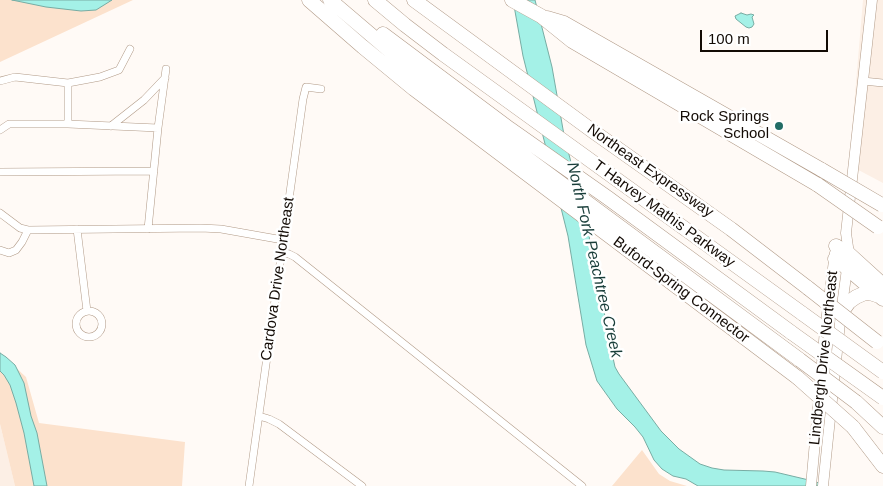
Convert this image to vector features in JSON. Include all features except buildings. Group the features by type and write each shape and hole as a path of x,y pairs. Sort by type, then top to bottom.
{"highway":[{"name":"Buford-Spring Connector","path":"309,0 407,83 798,378 883,456"},
{"name":"Buford-Spring Connector","path":"330,0 424,80 856,402 883,427"},
{"path":"340,0 510,129 883,398"},
{"name":"T Harvey Mathis Parkway","path":"375,0 443,54 883,372"},
{"name":"Northeast Expressway","path":"414,0 594,132 731,229 880,345"},
{"path":"512,0 541,16 572,42 818,185 881,229"},
{"path":"541,16 564,23 883,205"},
{"path":"836,252 882,293"},
{"path":"841,313 849,302 856,297 865,293 882,293"},
{"path":"853,427 883,466"}],"main road":[{"name":"Lindbergh Drive Northeast","path":"823,486 848,261 846,233 872,0"},
{"name":"Lindbergh Drive Northeast","path":"811,486 824,339 836,252 846,233"}],"street":[{"path":"0,80 15,77 68,83 100,78 119,70 130,49"},
{"path":"148,230 166,69"},
{"path":"111,126 144,100 165,78"},
{"path":"863,81 883,83"},
{"path":"68,83 68,124"},
{"name":"Cardova Drive Northeast","path":"249,486 303,99 306,87 321,89"},
{"path":"0,130 9,124 68,124 158,128"},
{"path":"0,172 154,171"},
{"path":"1,216 20,228 28,230 201,228 221,229 283,240"},
{"path":"0,250 9,253 16,250 28,230"},
{"path":"77,230 87,311"},
{"path":"281,252 295,257 582,486"},
{"path":"259,416 279,424 362,486"}],"shaded area":[{"path":"0,0 133,0 0,62"},
{"path":"863,0 883,0 883,183 849,165"},
{"path":"0,353 26,377 39,423 185,442 182,486 15,486 0,424"},
{"path":"0,424 15,486 0,486"},
{"path":"642,450 659,474 670,481 687,486 612,486"}],"water":[{"path":"12,0 112,0 96,10 81,11 46,7"},
{"name":"North Fork Peachtree Creek","path":"513,0 535,0 552,67 564,135 589,232 590,248 598,272 615,367 619,374 661,431 679,449 700,464 724,470 775,472 828,486 698,486 686,479 673,476 662,469 654,460 643,437 617,409 597,381 586,345 568,236 523,56"},
{"path":"741,13 754,15 752,17 754,24 752,27 746,27 736,19 735,16"},
{"path":"0,353 15,365 24,383 31,416 37,433 47,486 34,486 16,403 10,385 0,371"}],"place":[{"name":"Rock Springs School","path":"779,126"}]}
